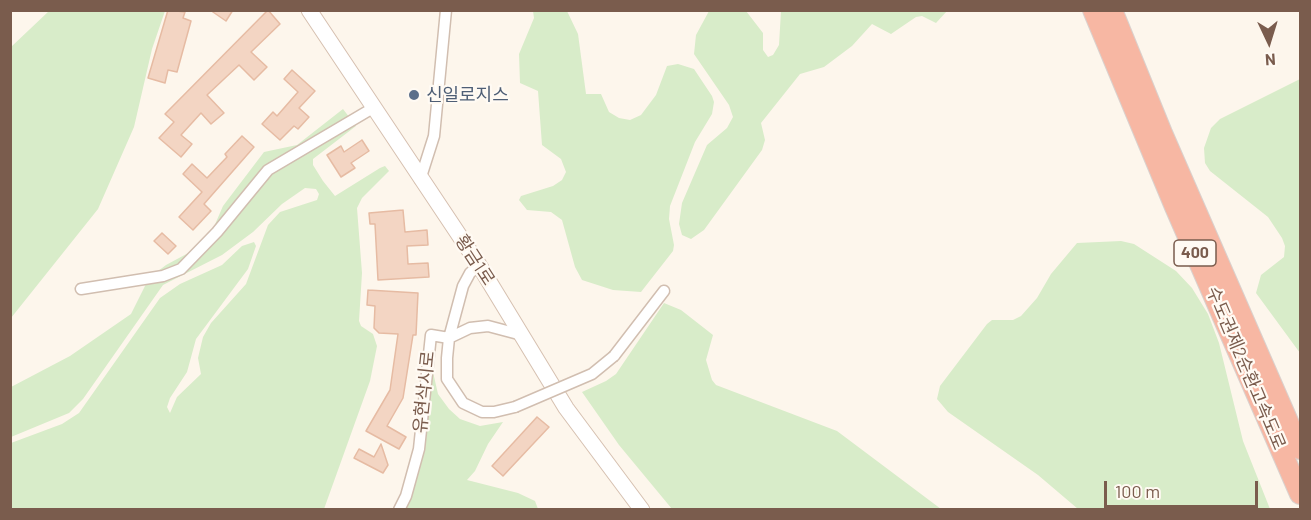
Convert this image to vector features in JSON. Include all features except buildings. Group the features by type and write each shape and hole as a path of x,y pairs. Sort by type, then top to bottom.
{"highway":[{"name":"수도권제2순환고속도로","path":"1093,10 1175,207 1300,494"},
{"name":"수도권제2순환고속도로","path":"1112,10 1162,133 1300,449"}],"street":[{"name":"황금1로","path":"309,10 420,180 479,265 571,415 642,510"},
{"path":"420,180 434,136 446,10"},
{"path":"81,289 163,276 181,268 217,232 268,170 373,108"},
{"name":"유현삭시로","path":"399,510 406,496 419,449 431,335 449,338 463,286 470,273 479,265"},
{"path":"522,335 479,326 449,338 447,379 456,397 472,409 494,412 515,406 592,374 614,356 664,291"}],"green space":[{"path":"49,11 165,11 152,49 134,127 98,209 11,318 11,47"},
{"path":"533,11 567,11 578,34 586,94 601,94 609,112 619,118 630,120 641,115 656,95 667,66 678,64 694,69 712,96 714,102 712,114 695,142 670,206 669,219 673,251 641,292 613,290 582,280 575,267 562,220 551,212 527,210 519,200 521,196 553,186 562,180 566,172 561,159 542,145 538,91 520,83 519,54 534,18"},
{"path":"709,11 746,11 763,33 763,50 768,57 773,55 779,45 781,11 947,11 936,23 922,16 916,17 891,34 872,24 852,46 824,67 800,74 761,123 765,140 762,150 704,230 691,239 682,235 679,224 682,203 707,145 727,128 733,117 729,105 694,54 696,35"},
{"path":"1300,79 1300,353 1256,293 1261,275 1284,257 1285,246 1282,238 1268,217 1210,171 1205,163 1204,148 1211,128 1220,119"},
{"path":"343,109 356,126 313,159 313,165 323,181 335,196 380,168 385,166 389,171 362,198 357,208 362,273 359,321 361,326 373,334 377,346 370,381 324,509 10,509 11,443 62,424 79,413 160,298 180,284 222,265 242,246 254,242 256,246 248,269 196,339 187,372 170,398 167,407 170,413 177,397 201,374 198,358 203,337 211,323 246,284 268,225 280,212 317,200 319,194 316,189 305,188 282,204 253,232 222,255 163,285 83,399 69,413 11,437 11,387 70,356 131,314 149,278 166,265 192,251 213,229 223,206 264,152 297,145"},
{"path":"1121,241 1134,244 1176,271 1192,288 1208,314 1219,343 1243,441 1270,509 1078,509 1038,475 948,412 937,399 940,386 987,324 992,320 1013,320 1021,316 1077,243"},
{"path":"664,303 681,310 713,335 706,360 712,380 716,385 837,431 941,509 672,509 619,445 582,392 616,374"},
{"path":"429,372 433,372 438,394 460,419 480,426 503,422 488,444 475,471 467,480 518,493 535,501 538,509 404,510 419,469"}],"place":[{"name":"신일로지스","path":"414,95"}]}
